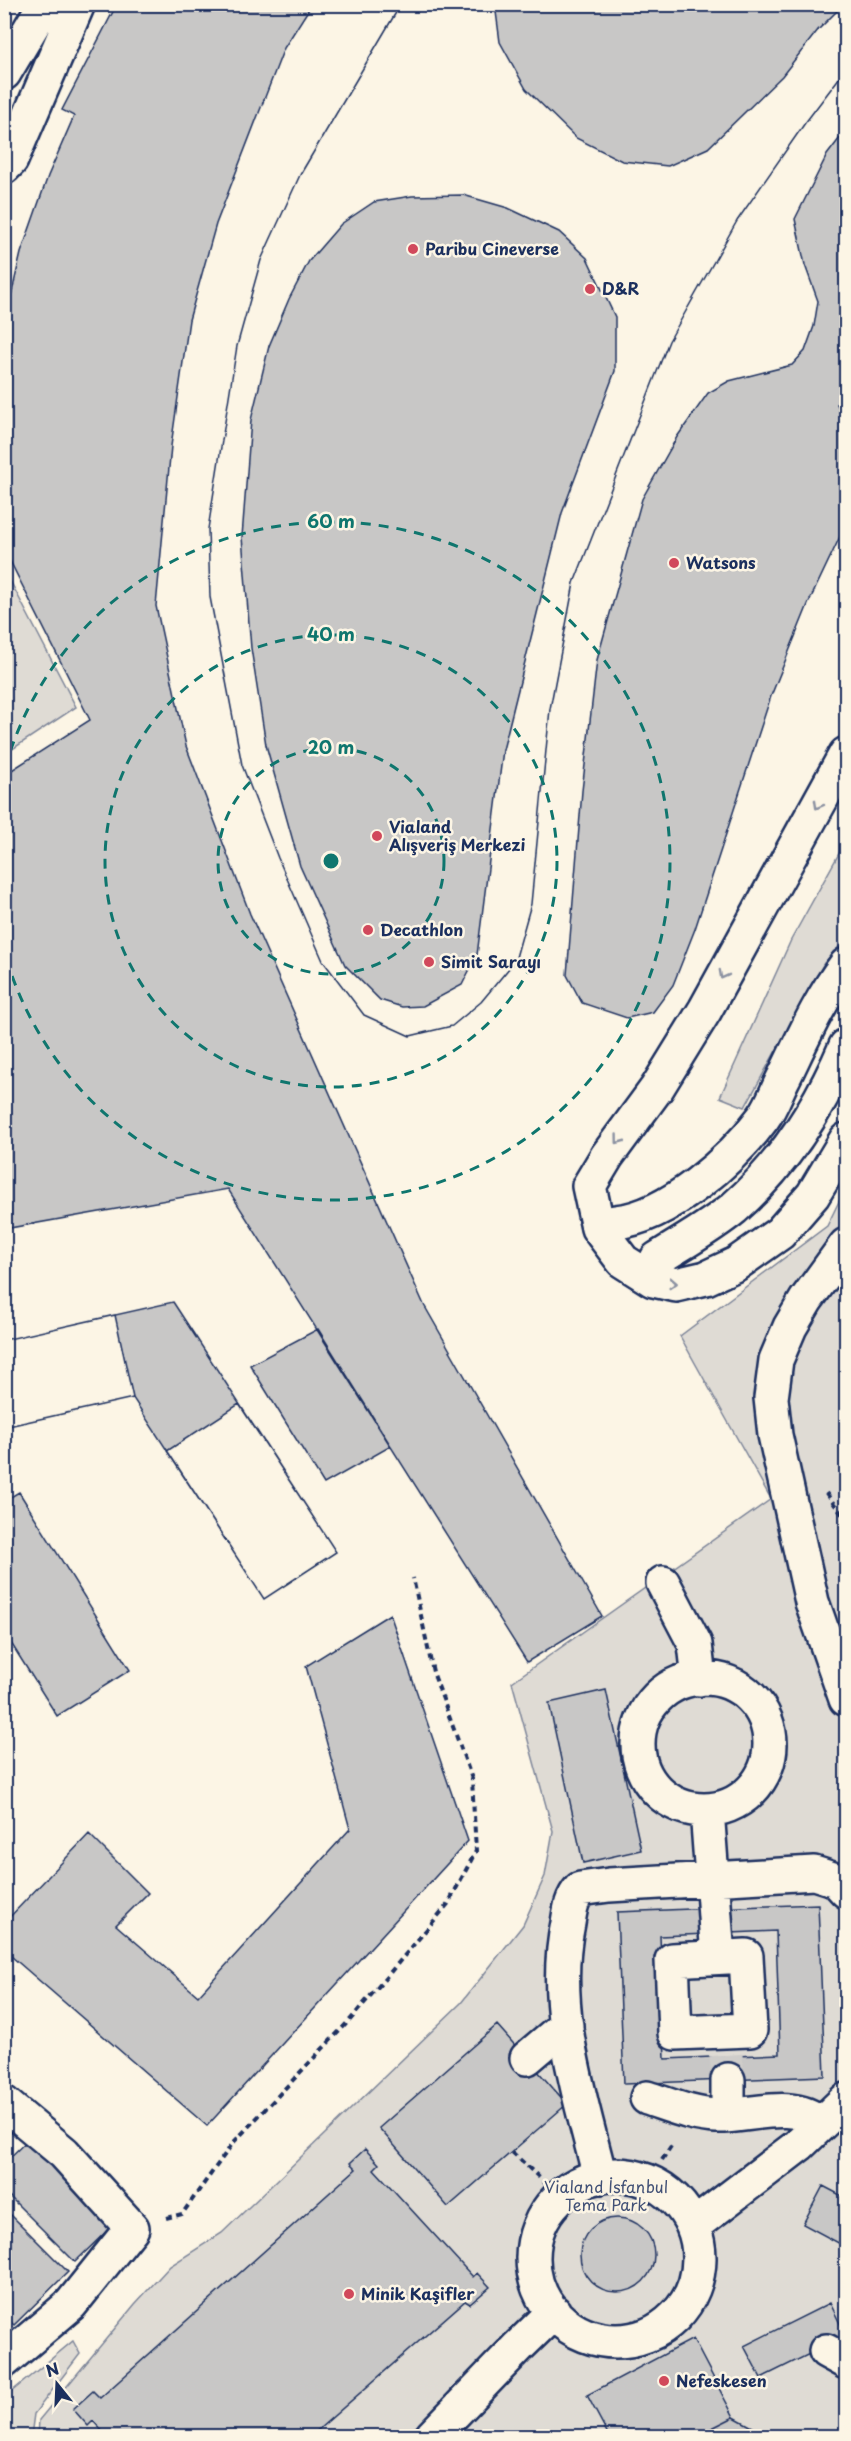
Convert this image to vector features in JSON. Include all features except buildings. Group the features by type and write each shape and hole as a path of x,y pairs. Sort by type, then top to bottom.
{"street":[{"path":"4,73 45,4"},
{"path":"4,167 11,160 78,4"},
{"path":"846,754 705,1010 657,1088 607,1156 590,1186 598,1228 623,1261 653,1280 676,1286 706,1278 736,1264 780,1233 813,1195 846,1140"},
{"path":"616,1222 634,1220 688,1192 724,1161 756,1126 764,1117 827,991 846,965"},
{"path":"657,1259 732,1209 773,1170 808,1120 846,1046"},
{"path":"846,1245 806,1300 790,1327 776,1360 771,1398 775,1435 812,1602 846,1699"},
{"path":"663,1583 695,1644 699,1678"},
{"path":"705,1677 727,1682 747,1693 762,1710 770,1732 770,1755 762,1776 747,1794 728,1806 707,1810 687,1808 668,1799 652,1785 642,1767 638,1746 640,1726 649,1707 664,1692 682,1681 705,1677"},
{"path":"707,1810 718,1957"},
{"path":"600,2176 566,2025 563,1994 565,1936 573,1897 580,1890 609,1885 814,1873 836,1880 846,1891"},
{"path":"726,2055 675,2033 672,1960 746,1956 750,2030 726,2055 728,2115"},
{"path":"527,2058 566,2025"},
{"path":"647,2098 686,2121 715,2116 752,2115 784,2109 812,2116 820,2123"},
{"path":"693,2226 799,2145 846,2100"},
{"path":"4,2103 63,2153 132,2229 71,2304 4,2361"},
{"path":"656,2171 657,2186 679,2203 693,2226 699,2253 696,2281 684,2306 665,2325 640,2338 613,2341 585,2336 562,2322 544,2300 534,2275 533,2247 541,2221 560,2197 579,2183 600,2176 632,2176 656,2171"},
{"path":"432,2436 554,2312"}],"path":[{"path":"132,2229 182,2214 233,2143 350,2020 448,1904 476,1851 472,1779 433,1672 413,1578"},
{"path":"512,2152 560,2197"}],"green space":[{"path":"4,569 76,707 5,754 4,754"},
{"path":"846,841 846,939 824,963 745,1107 720,1097 791,940"},
{"name":"Vialand İsfanbul Tema Park","path":"846,1187 846,2436 38,2436 39,2420 135,2304 170,2266 222,2233 461,2003 523,1925 545,1876 553,1831 512,1682 771,1499 680,1336 827,1226"},
{"path":"73,2341 80,2354 34,2414 31,2436 5,2436 5,2397"}],"tunnel":[{"path":"726,2055 728,2080"}],"tram line":[{"path":"401,4 300,175 261,260 237,346 208,529 210,597 242,765 278,858 323,961 364,1015 410,1036 452,1026 481,1002 515,961 531,904 550,709 574,583 669,341 737,221 805,123 846,69"}],"place":[{"name":"Paribu Cineverse","path":"413,249"},
{"name":"D&R","path":"590,289"},
{"name":"Watsons","path":"674,563"},
{"name":"Vialand Alışveriş Merkezi","path":"377,836"},
{"name":"Decathlon","path":"368,930"},
{"name":"Simit Sarayı","path":"429,962"},
{"name":"Minik Kaşifler","path":"349,2294"},
{"name":"Nefeskesen","path":"664,2381"}]}
